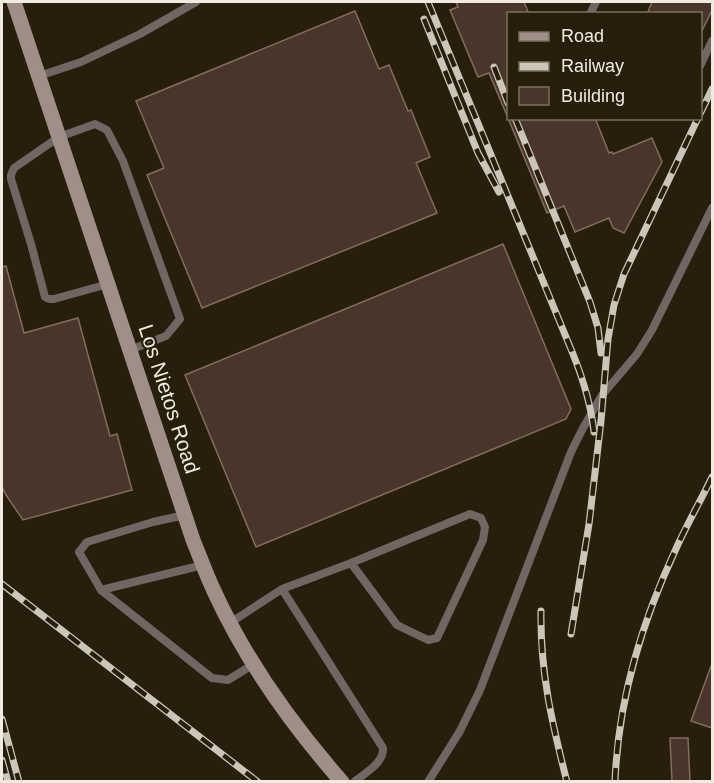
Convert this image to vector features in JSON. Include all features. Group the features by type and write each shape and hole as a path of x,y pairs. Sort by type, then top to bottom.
{"street":[{"name":"Los Nietos Road","path":"14,2 203,565 230,623 279,704 342,782"}],"lane":[{"path":"39,76 81,62 140,34 196,2"},
{"path":"702,62 712,41"},
{"path":"108,284 54,299 45,297 11,179 14,168 59,137 95,124 106,130 123,160 180,318 166,336 130,350"},
{"path":"428,782 460,731 480,690 571,452 602,395 637,354 652,330 712,208"},
{"path":"230,623 282,589 470,514 481,518 485,527 483,540 437,638 428,640 397,625 351,563"},
{"path":"185,515 87,542 78,552 101,590 212,678 228,680 254,664"},
{"path":"101,590 203,565"},
{"path":"282,589 383,748 384,752 380,760 354,782"}],"building":[{"path":"456,2 524,2 528,12 507,12 507,116 489,73 478,77 450,10 458,7"},
{"path":"652,2 712,2 712,10 702,31 702,12 648,12"},
{"path":"355,11 379,69 389,65 408,111 411,110 430,157 416,163 437,213 202,308 147,175 164,168 136,101"},
{"path":"509,120 596,120 609,153 613,154 652,138 662,162 624,233 613,228 609,218 575,232 564,206 547,213"},
{"path":"503,244 571,409 566,419 256,547 185,375"},
{"path":"6,266 24,333 78,318 110,436 117,434 132,490 23,520 6,495 2,487 2,267"},
{"path":"712,667 712,728 691,721"},
{"path":"670,738 688,738 690,782 672,782"}],"railway":[{"path":"428,2 577,363 589,402 594,432"},
{"path":"424,19 478,153 499,192"},
{"path":"494,67 507,100"},
{"path":"702,110 712,89"},
{"path":"516,120 590,302 598,328 601,353"},
{"path":"571,634 589,524 608,339 614,305 624,274 697,120"},
{"path":"615,782 626,693 642,635 675,551 712,477"},
{"path":"2,584 258,782"},
{"path":"541,611 548,697 567,782"},
{"path":"2,719 19,782"},
{"path":"2,760 8,782"}]}
